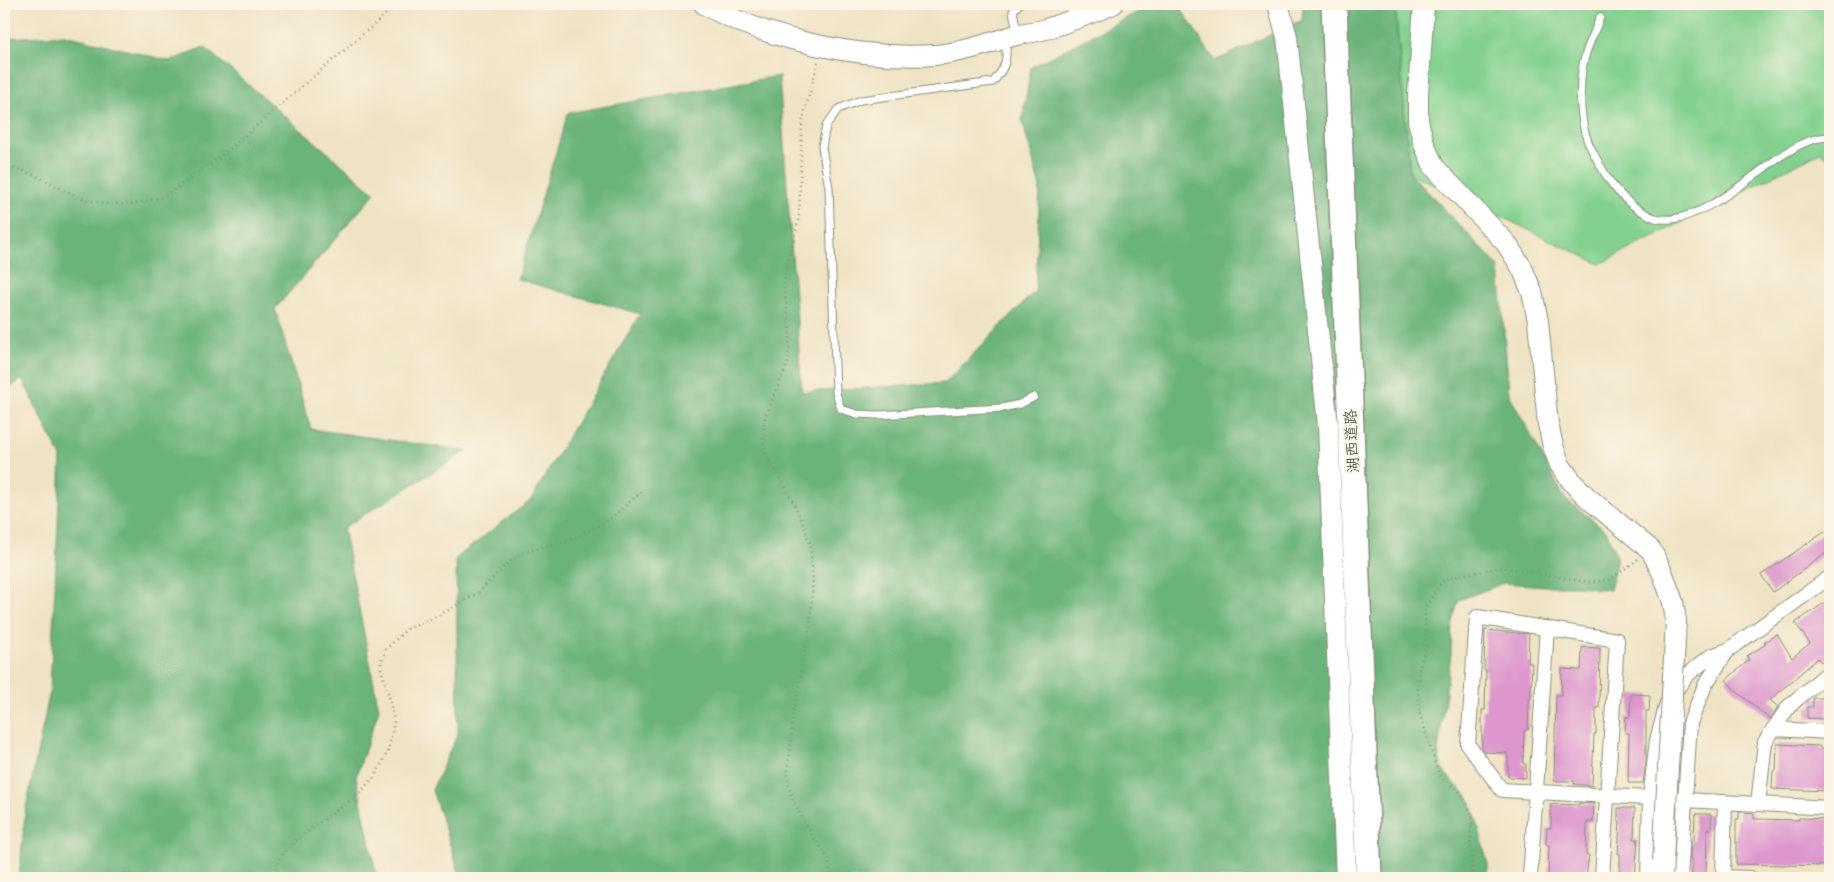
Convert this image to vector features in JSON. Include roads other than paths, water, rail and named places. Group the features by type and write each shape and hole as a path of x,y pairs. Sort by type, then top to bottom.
{"highway":[{"name":"湖西道路","path":"1334,4 1369,878"},
{"name":"湖西道路","path":"1349,4 1384,878"}],"street":[{"path":"704,4 756,28 839,50 895,56 936,55 975,47 1012,36 1048,29 1113,4"},
{"path":"1278,4 1288,46 1328,425 1346,878"},
{"path":"1424,4 1418,95 1418,121 1424,144 1434,167 1506,244 1522,268 1532,292 1538,321 1548,424 1560,465 1573,483 1588,498 1651,550 1664,574 1673,602 1676,621 1663,870"},
{"path":"1648,878 1650,798 1657,740 1667,703 1686,676 1711,656 1728,650 1830,577"},
{"path":"1602,878 1607,796 1618,640 1476,617 1468,745 1502,790 1607,796 1830,808"},
{"path":"1530,878 1547,628"},
{"path":"1680,878 1690,723 1704,685 1728,650"},
{"path":"1758,804 1765,742 1788,706 1830,670"},
{"path":"1773,729 1830,732"},
{"path":"1725,802 1723,877 1750,878"}],"lane":[{"path":"1019,4 1014,11 1012,36 1007,60 1002,71 993,82 861,100 838,109 826,126 822,147 829,188 836,393 841,409 857,414 877,415 1002,408 1020,404 1034,397"},
{"path":"1600,18 1586,55 1581,86 1583,119 1587,140 1602,170 1620,196 1641,212 1656,218 1679,218 1695,212 1718,200 1796,146 1820,137 1830,138"}]}
